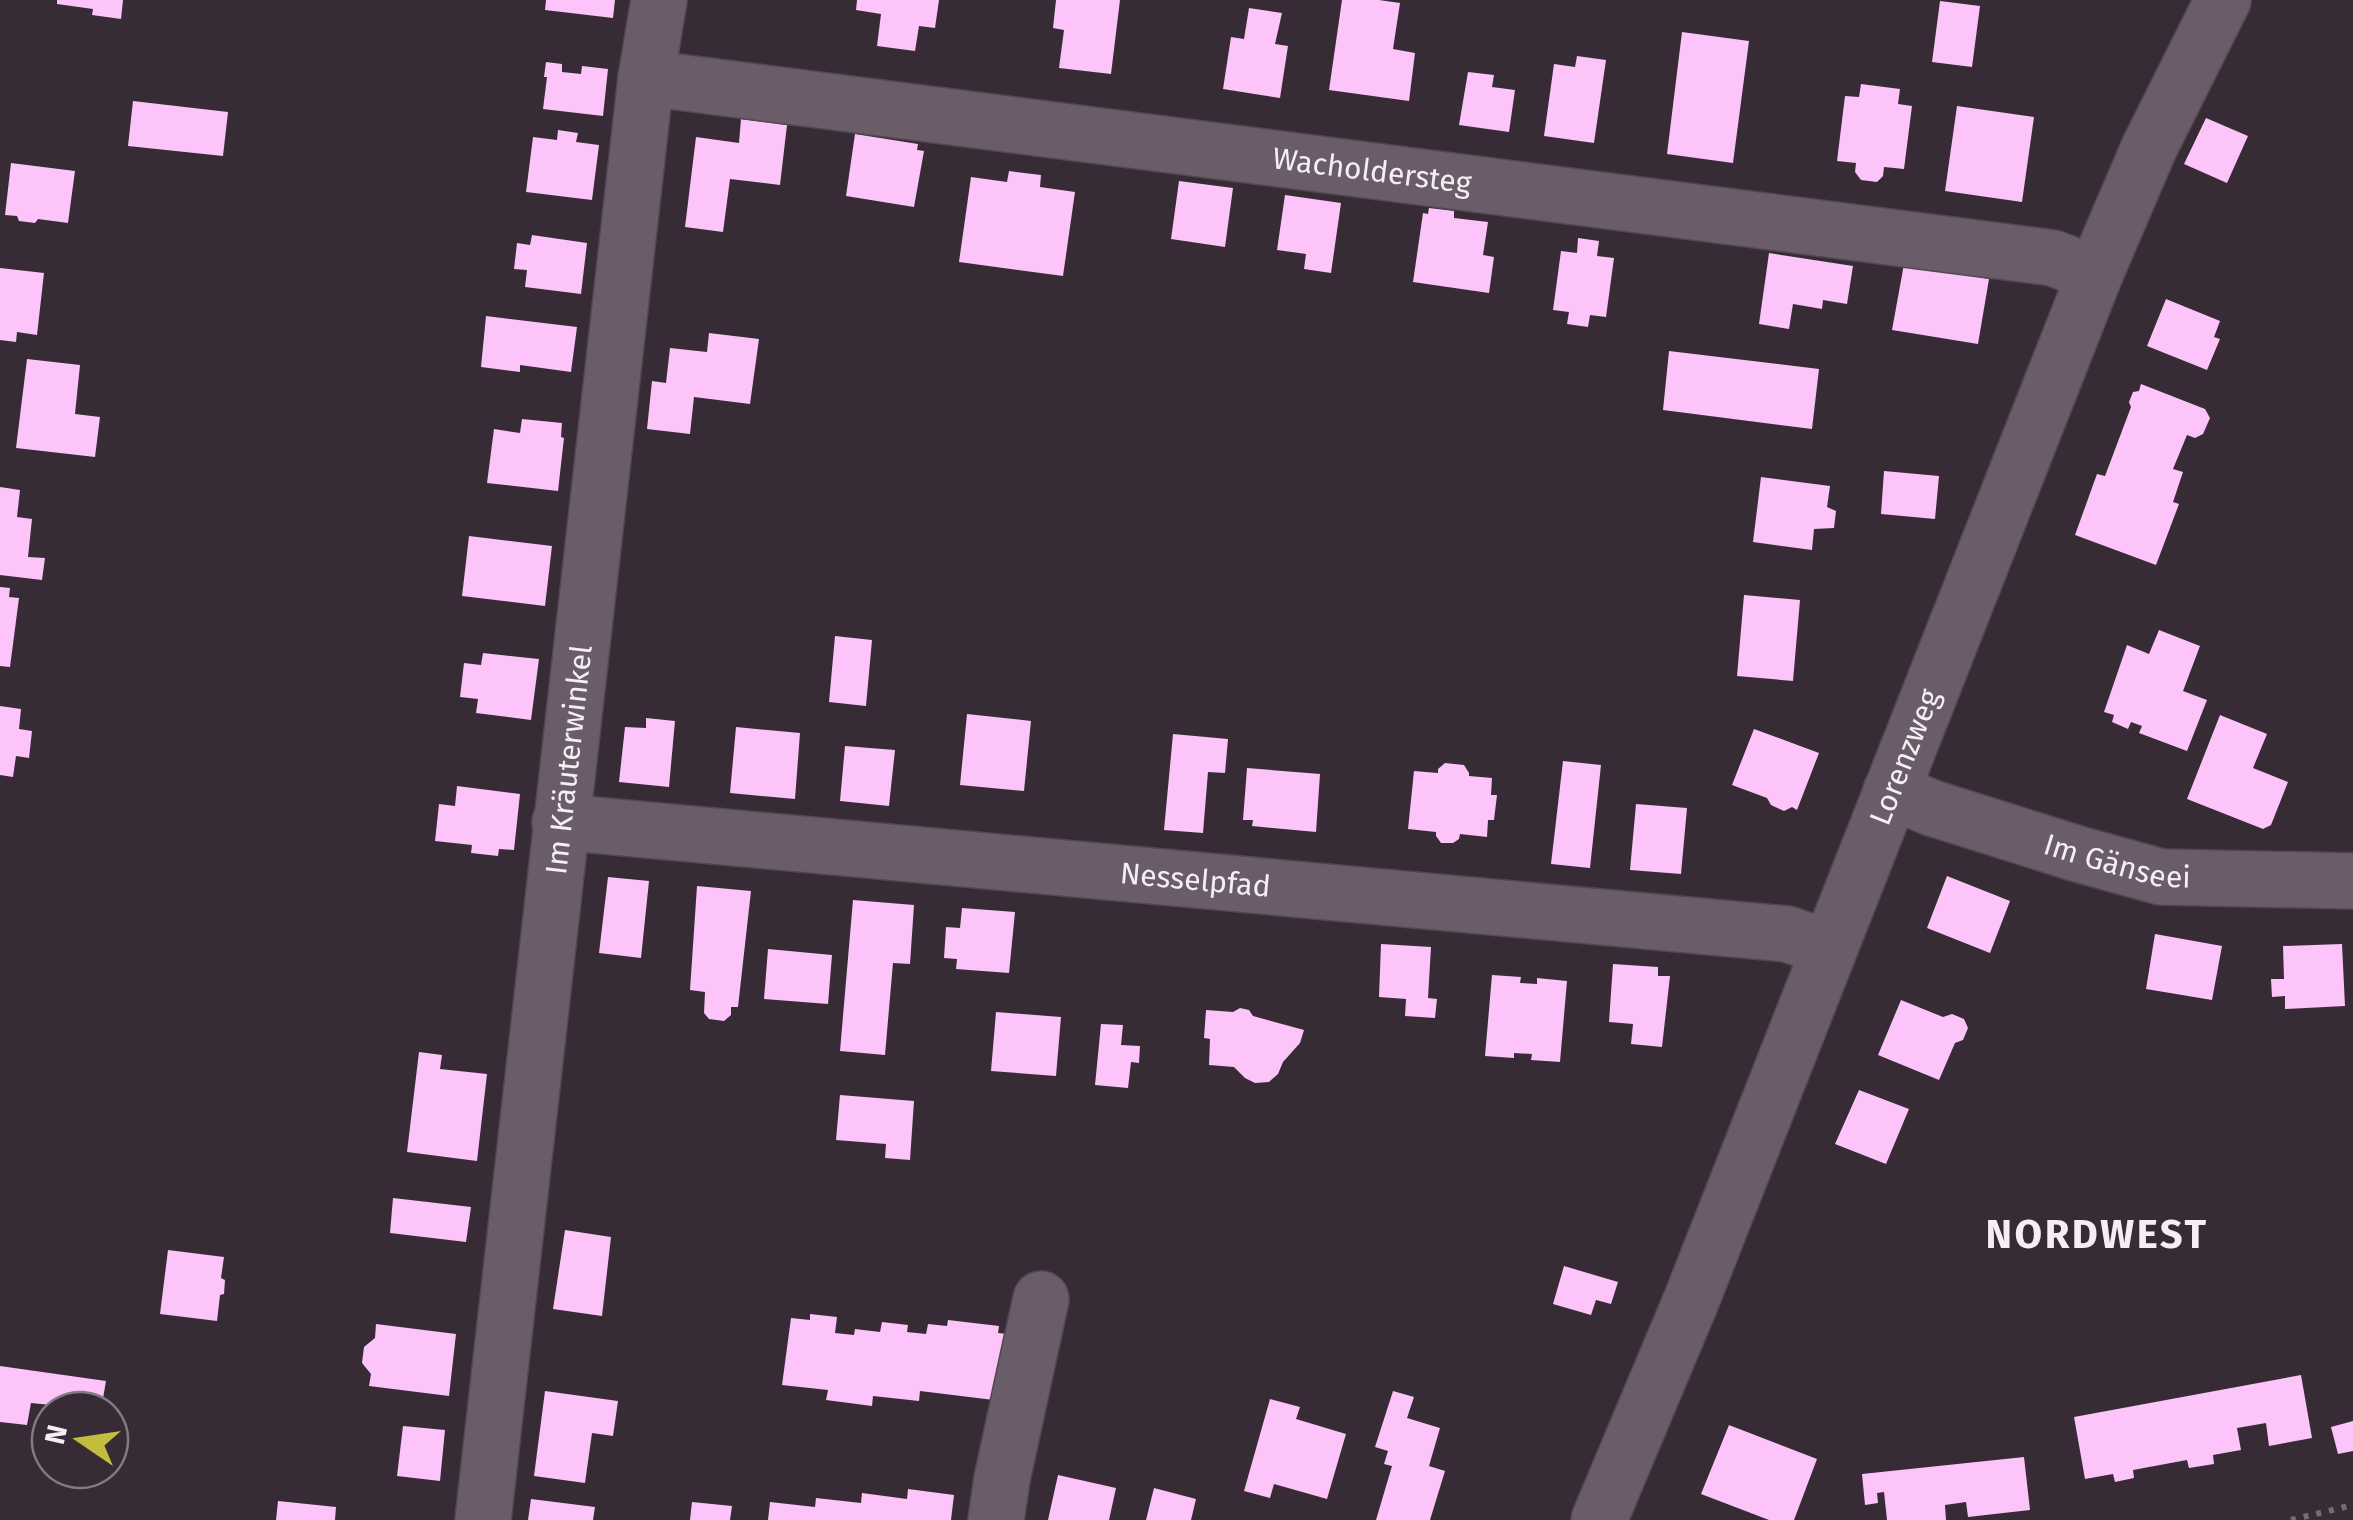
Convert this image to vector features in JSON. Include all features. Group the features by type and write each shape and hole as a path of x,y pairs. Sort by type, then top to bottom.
{"street":[{"name":"Im Kräuterwinkel","path":"484,1520 560,822 658,0"},
{"name":"Lorenzweg","path":"1599,1520 1691,1301 2095,274 2148,148 2223,0"},
{"name":"Wacholdersteg","path":"646,78 2053,258 2095,274"},
{"name":"Im Gänseei","path":"1891,790 1950,814 2161,877 2353,881"},
{"name":"Nesselpfad","path":"560,822 1787,934 1828,948"},
{"path":"996,1520 1041,1298"}],"path":[{"path":"2292,1520 2353,1505"}],"building":[{"path":"57,0 123,0 121,19 92,15 93,9 57,4"},
{"path":"546,0 615,0 613,18 545,10"},
{"path":"857,0 939,0 935,28 919,26 915,51 877,46 881,14 856,10"},
{"path":"1056,0 1120,0 1111,74 1059,68 1064,30 1053,28"},
{"path":"1342,0 1400,3 1393,49 1415,53 1409,101 1329,90"},
{"path":"1940,1 1980,6 1972,67 1932,62"},
{"path":"1249,8 1282,13 1275,44 1288,46 1280,98 1223,89 1231,37 1244,39"},
{"path":"1682,32 1749,41 1733,163 1667,154"},
{"path":"1577,56 1606,60 1594,143 1544,136 1554,64 1575,67"},
{"path":"546,62 562,64 562,72 581,74 582,66 608,69 603,116 543,109"},
{"path":"1468,72 1494,75 1492,87 1515,90 1509,132 1459,125"},
{"path":"1861,84 1900,89 1898,104 1912,106 1904,169 1884,167 1877,182 1861,180 1855,172 1856,163 1837,161 1845,96 1859,97"},
{"path":"133,101 228,112 223,156 128,146"},
{"path":"1957,106 2034,117 2022,202 1945,191"},
{"path":"2206,118 2248,136 2227,183 2184,164"},
{"path":"741,119 787,125 780,185 730,179 723,232 685,227 696,137 739,143"},
{"path":"558,130 578,133 576,142 599,145 592,200 526,192 533,137 557,140"},
{"path":"855,134 918,144 917,150 924,151 914,207 846,196"},
{"path":"11,163 75,171 68,223 19,221 17,216 5,215"},
{"path":"1009,171 1041,175 1040,187 1075,192 1063,276 959,262 971,177 1007,182"},
{"path":"1179,181 1233,188 1225,247 1171,239"},
{"path":"1285,195 1341,203 1331,273 1304,269 1306,254 1277,250"},
{"path":"1429,208 1454,211 1454,218 1488,222 1483,255 1494,257 1489,293 1413,282 1423,213 1428,214"},
{"path":"532,235 587,243 581,294 525,287 527,270 514,269 517,243 530,245"},
{"path":"1578,238 1599,241 1597,256 1614,258 1606,317 1590,315 1588,327 1567,324 1569,312 1553,310 1561,251 1577,253"},
{"path":"1769,253 1853,266 1847,304 1823,300 1822,309 1793,304 1789,329 1759,324"},
{"path":"1904,264 1989,279 1978,344 1892,330"},
{"path":"0,268 44,273 37,335 17,332 16,342 0,340"},
{"path":"2166,299 2220,321 2214,337 2220,339 2207,370 2147,346"},
{"path":"486,316 577,327 571,372 520,365 520,372 481,367"},
{"path":"709,333 759,339 750,404 694,397 690,434 647,429 652,381 666,383 670,348 707,352"},
{"path":"1669,351 1819,369 1812,429 1663,410"},
{"path":"27,359 80,365 75,414 100,417 95,457 16,448"},
{"path":"2141,384 2205,409 2210,418 2203,434 2195,438 2187,435 2173,469 2183,472 2173,502 2179,504 2156,565 2075,535 2097,474 2105,476 2131,407 2129,402"},
{"path":"522,419 562,423 558,491 487,483 494,429 520,433"},
{"path":"1884,471 1939,476 1935,519 1881,514"},
{"path":"1761,477 1830,486 1827,507 1836,511 1834,528 1814,529 1812,550 1753,542"},
{"path":"0,487 20,490 17,517 32,519 28,557 45,558 42,580 0,575"},
{"path":"469,536 552,546 545,606 462,596"},
{"path":"0,587 10,588 9,597 19,598 10,667 0,666"},
{"path":"1744,595 1800,600 1793,681 1737,676"},
{"path":"2159,630 2200,646 2183,691 2207,700 2187,751 2139,733 2142,726 2131,722 2128,729 2112,722 2114,715 2104,712 2127,645 2149,654"},
{"path":"835,636 872,640 866,706 829,702"},
{"path":"483,653 539,659 531,720 476,713 478,699 460,697 464,663 481,665"},
{"path":"0,706 21,709 19,729 32,731 29,758 16,756 13,777 0,775"},
{"path":"967,714 1031,721 1024,791 960,785"},
{"path":"2220,715 2267,734 2253,768 2288,782 2271,825 2263,829 2187,799"},
{"path":"646,718 675,721 669,787 619,782 625,727 646,728"},
{"path":"736,727 800,733 795,799 730,793"},
{"path":"1754,729 1819,753 1797,810 1792,807 1784,811 1771,805 1767,798 1732,785"},
{"path":"1173,734 1228,739 1225,773 1208,772 1203,833 1164,830"},
{"path":"845,746 895,750 889,806 840,801"},
{"path":"1563,761 1601,765 1590,868 1551,864"},
{"path":"1445,763 1464,765 1469,776 1492,778 1491,795 1497,795 1487,837 1460,834 1453,843 1441,843 1436,832 1408,829 1414,771 1438,773"},
{"path":"1247,768 1320,774 1316,832 1252,826 1253,820 1243,820"},
{"path":"457,786 520,794 514,850 499,849 498,856 471,853 472,845 435,841 439,804 455,806"},
{"path":"1636,804 1687,808 1681,874 1630,870"},
{"path":"1947,876 2010,901 1990,953 1927,928"},
{"path":"608,877 649,881 641,958 599,953"},
{"path":"697,886 751,891 738,1007 731,1007 731,1015 724,1021 709,1019 704,1013 705,992 690,990"},
{"path":"853,900 914,905 910,964 893,963 885,1055 840,1051"},
{"path":"962,908 1015,912 1009,973 956,969 957,959 944,958 946,927 960,928"},
{"path":"2155,934 2222,946 2212,1000 2146,989"},
{"path":"1381,944 1431,947 1428,998 1437,999 1435,1018 1405,1016 1406,999 1379,997"},
{"path":"2342,944 2345,1006 2285,1009 2285,996 2272,997 2271,979 2284,979 2283,946"},
{"path":"768,949 832,955 828,1004 764,999"},
{"path":"1613,964 1658,967 1658,976 1670,976 1662,1047 1631,1044 1633,1024 1609,1022"},
{"path":"1492,975 1521,977 1520,983 1537,984 1537,978 1567,981 1560,1062 1531,1060 1532,1054 1514,1053 1514,1058 1485,1056"},
{"path":"1901,1000 1943,1017 1952,1014 1964,1019 1968,1028 1963,1040 1955,1043 1939,1080 1878,1055"},
{"path":"1240,1008 1249,1010 1253,1016 1304,1030 1300,1043 1269,1082 1255,1083 1234,1067 1209,1065 1210,1039 1204,1038 1206,1010 1233,1012"},
{"path":"996,1012 1061,1017 1056,1076 991,1071"},
{"path":"1101,1024 1123,1025 1121,1045 1140,1046 1139,1063 1131,1062 1128,1088 1095,1085"},
{"path":"419,1052 442,1055 440,1069 487,1074 477,1161 407,1152"},
{"path":"1859,1090 1909,1109 1886,1164 1835,1144"},
{"path":"840,1095 914,1101 910,1160 885,1158 886,1144 836,1140"},
{"path":"393,1198 471,1207 466,1242 390,1233"},
{"path":"565,1230 611,1237 602,1316 553,1309"},
{"path":"168,1250 224,1257 224,1294 220,1295 217,1321 160,1314"},
{"path":"1564,1266 1618,1282 1611,1304 1596,1300 1591,1315 1553,1304"},
{"path":"810,1314 837,1317 835,1333 854,1335 855,1329 880,1332 882,1322 908,1325 907,1332 926,1334 928,1324 947,1326 948,1320 999,1326 998,1333 1018,1335 1010,1402 920,1391 919,1401 873,1396 872,1406 826,1400 828,1390 782,1385 791,1318 810,1320"},
{"path":"376,1324 456,1334 449,1396 369,1386 371,1374 362,1363 364,1347 375,1338"},
{"path":"0,1366 106,1381 104,1390 30,1390 27,1425 0,1422"},
{"path":"2301,1375 2312,1438 2269,1446 2266,1423 2237,1428 2241,1450 2213,1455 2214,1464 2189,1468 2187,1460 2133,1470 2134,1478 2115,1482 2113,1474 2085,1479 2074,1417"},
{"path":"545,1391 618,1401 613,1436 592,1433 585,1483 534,1476"},
{"path":"1393,1391 1414,1397 1407,1418 1440,1428 1429,1466 1445,1471 1430,1520 1376,1520 1392,1466 1384,1464 1388,1451 1375,1447"},
{"path":"1270,1399 1300,1407 1296,1419 1346,1434 1327,1499 1274,1484 1270,1498 1244,1491"},
{"path":"2353,1421 2353,1451 2338,1454 2331,1427"},
{"path":"1729,1425 1817,1459 1794,1520 1769,1520 1701,1494"},
{"path":"403,1426 445,1430 440,1481 397,1476"},
{"path":"2024,1457 2030,1510 1968,1517 1966,1502 1945,1505 1946,1520 1887,1520 1884,1492 1877,1493 1878,1503 1865,1505 1862,1474"},
{"path":"1058,1475 1116,1488 1109,1520 1048,1520"},
{"path":"1154,1488 1196,1499 1191,1520 1146,1520"},
{"path":"908,1489 954,1495 951,1520 768,1520 770,1502 815,1507 816,1498 861,1503 862,1493 907,1499"},
{"path":"531,1499 595,1507 593,1520 528,1520"},
{"path":"278,1501 336,1507 335,1520 276,1520"},
{"path":"692,1502 732,1506 730,1520 690,1520"}],"district":[{"name":"NORDWEST","path":"2097,1235"}]}
